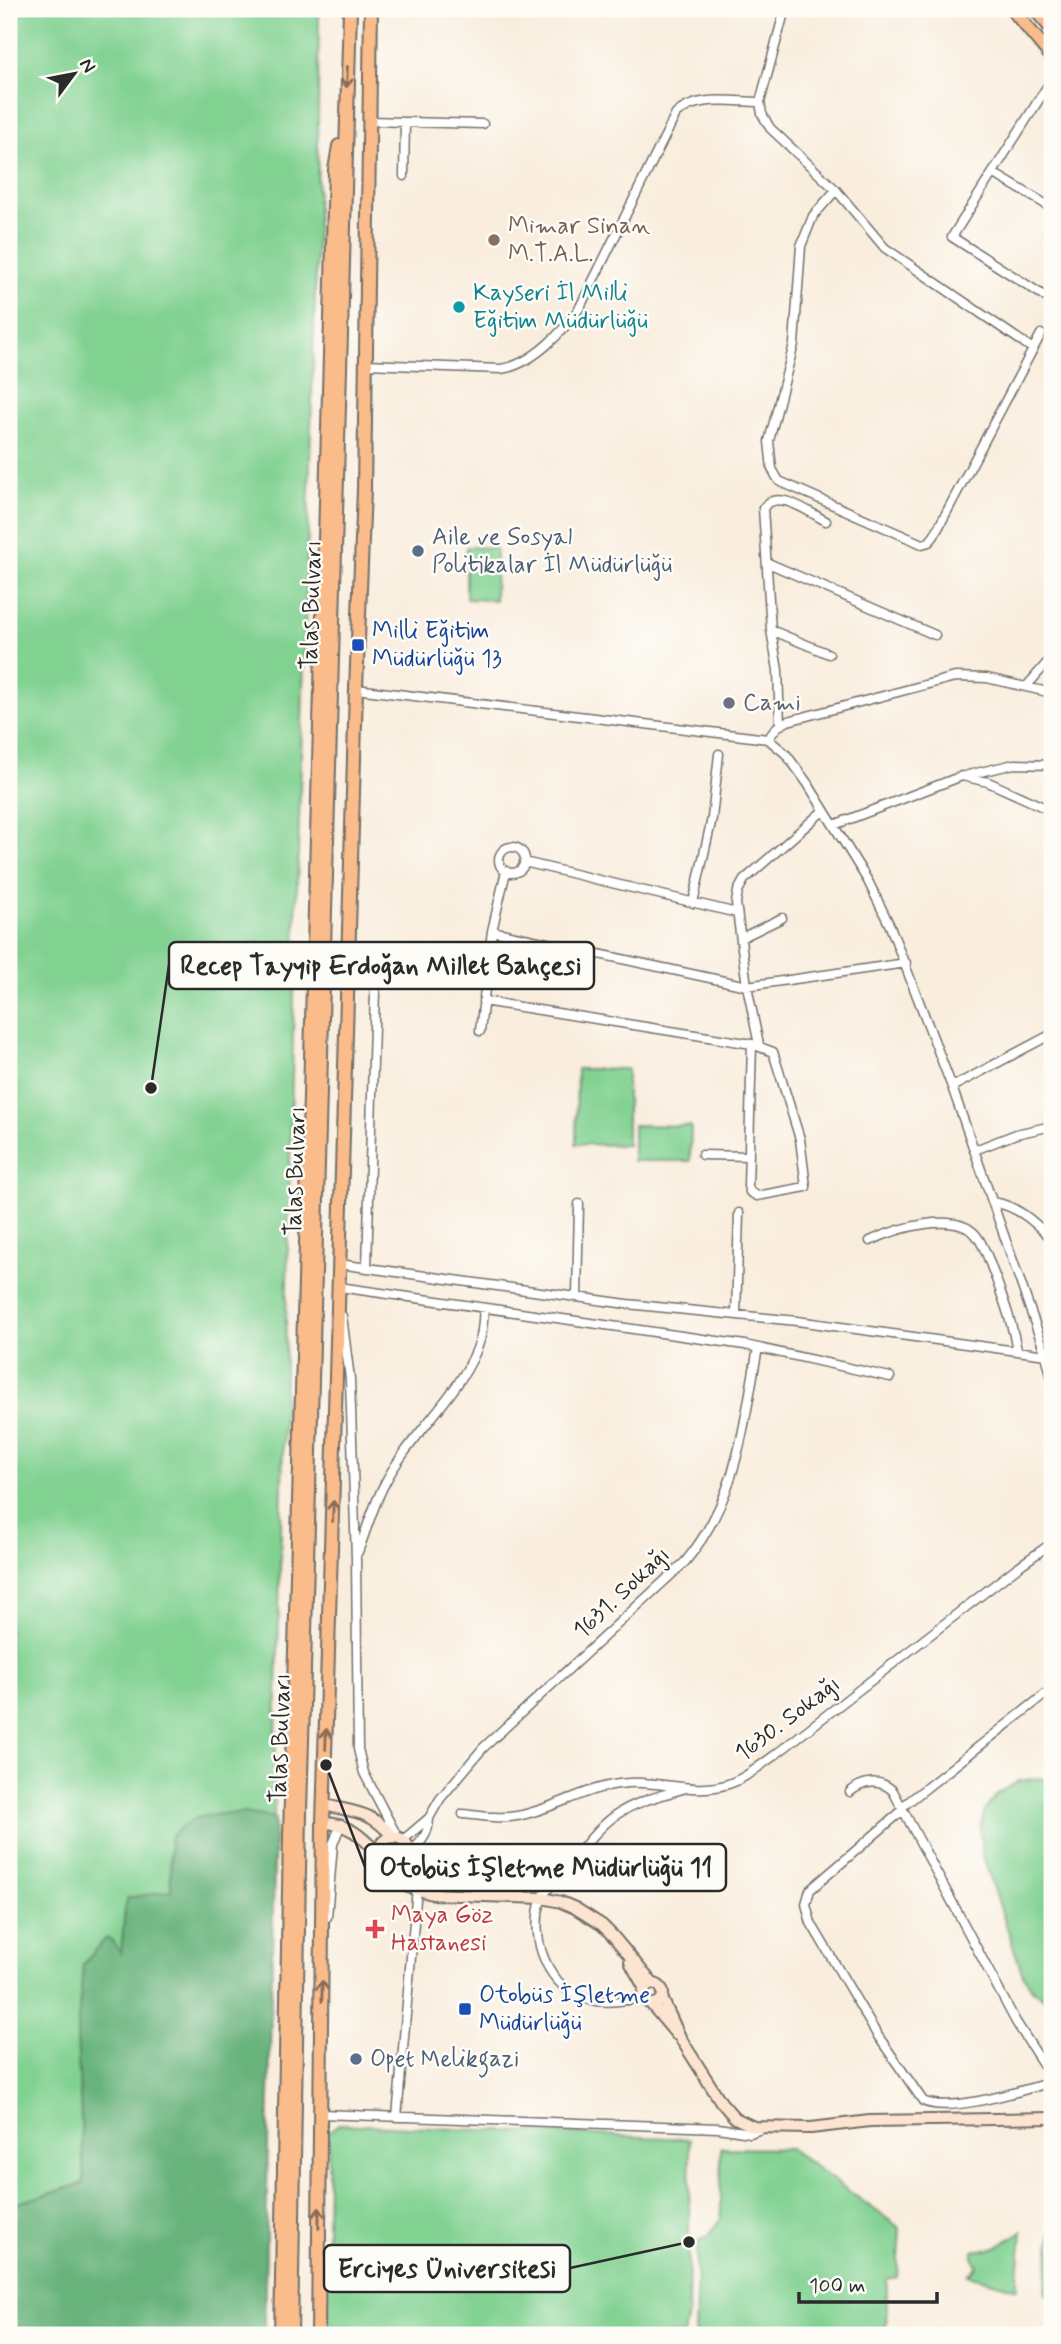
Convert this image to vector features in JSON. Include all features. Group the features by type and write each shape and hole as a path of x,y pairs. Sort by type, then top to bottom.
{"main road":[{"path":"1012,9 1052,57"},
{"path":"1035,9 1052,29"},
{"name":"Talas Bulvarı","path":"291,2335 300,1812 349,10"},
{"name":"Talas Bulvarı","path":"318,2335 323,1823 364,491 372,12"},
{"path":"281,2335 290,1835 334,198 335,170 346,104"}],"street":[{"path":"785,9 760,102 762,114 770,128 836,190 885,248 1033,349"},
{"path":"1052,79 952,237 1052,301"},
{"path":"365,364 502,369 521,364 560,332 580,307 677,114 691,104 703,101 760,102"},
{"path":"369,121 483,124"},
{"path":"404,176 405,122"},
{"path":"993,173 1052,208"},
{"path":"836,190 813,216 801,246 794,344 769,441 772,469 779,481 922,544 929,542 1041,334"},
{"path":"780,725 778,670 771,630 763,508 774,499 782,499 826,521"},
{"path":"768,563 934,635"},
{"path":"771,630 829,654"},
{"path":"1026,687 1052,657"},
{"path":"768,739 788,720 955,677 987,678 1052,693"},
{"path":"356,689 768,739 793,763 880,903 906,963 975,1150 1048,1359 1052,1379"},
{"path":"693,903 712,818 719,754"},
{"path":"834,825 962,776 1014,764 1052,765"},
{"path":"962,776 988,782 1052,811"},
{"path":"484,1001 756,1045 773,1052 800,1139 806,1187 760,1196 752,1195 748,1189 756,1045 737,912 738,891 744,880 824,810"},
{"path":"508,848 520,851 524,862 517,872 506,871 500,865 499,857 508,848"},
{"path":"524,862 737,912"},
{"path":"480,1031 492,930 506,871"},
{"path":"741,938 782,918"},
{"path":"492,930 747,986 906,963"},
{"path":"368,1268 375,991"},
{"path":"952,1087 1052,1034"},
{"path":"975,1150 1016,1134 1052,1126"},
{"path":"702,1155 749,1156"},
{"path":"993,1202 1022,1212 1052,1239"},
{"path":"577,1297 579,1205"},
{"path":"736,1315 739,1213"},
{"path":"870,1241 895,1231 922,1225 959,1225 970,1229 982,1243 1014,1326 1017,1351"},
{"path":"339,1264 577,1297 797,1321 1017,1351 1048,1359"},
{"path":"397,2117 417,1888 408,1855 364,1773 357,1737 356,1558 350,1379 339,1287 758,1348 890,1377"},
{"path":"356,1558 383,1486 471,1360 481,1339 484,1308"},
{"name":"1631. Sokağı","path":"398,1838 429,1818 440,1799 479,1752 685,1562 706,1535 722,1506 736,1467 758,1348"},
{"name":"1630. Sokağı","path":"463,1814 502,1818 519,1816 592,1789 617,1784 717,1787 743,1778 1052,1543"},
{"path":"1052,1689 902,1809 810,1890 806,1904 811,1923 876,2033 923,2101 933,2104 967,2102 1052,2082"},
{"path":"850,1792 864,1784 883,1784 893,1791 1016,2022 1042,2064 1052,2073"},
{"path":"681,2039 662,1998 662,1989 648,1994 598,2002 579,1996 562,1985 546,1963 540,1944 538,1921 542,1898 615,1815 646,1800 689,1787"},
{"path":"366,1815 375,1795"},
{"path":"324,1805 366,1815 381,1823 398,1838"},
{"name":"1631. Sokağı","path":"408,1855 424,1839 429,1818"},
{"path":"323,1823 341,1824 356,1832 379,1854 400,1882 411,1889 417,1888 425,1893 439,1895 542,1898 561,1902 589,1916 613,1936 628,1956 648,1994 728,2112 743,2123 763,2128 811,2128 870,2121 1052,2118"},
{"path":"322,1965 333,1844 341,1824"},
{"path":"379,1854 384,1841 398,1838"},
{"path":"387,1865 401,1865 408,1855"},
{"path":"648,1994 658,2003 662,1998"},
{"path":"320,2115 718,2128 750,2133 763,2128"}],"green space":[{"path":"9,9 319,9 317,230 295,954 272,1896 9,2335"},
{"path":"466,547 496,548 495,600 466,599"},
{"path":"577,1069 627,1069 627,1145 576,1144"},
{"path":"633,1125 691,1126 690,1161 633,1161"},
{"path":"1038,1778 1052,1780 1052,2004 1034,1991 1023,1975 982,1853 980,1828 985,1810 997,1794 1019,1781"},
{"path":"245,1813 275,1818 264,2335 9,2335 9,2214 14,2204 84,2183 77,2034 83,1965 106,1938 113,1942 121,1953 126,1898 171,1891 170,1838 179,1829 204,1816"},
{"path":"339,2124 690,2139 688,2314 684,2335 327,2335 329,2131"},
{"path":"721,2148 790,2149 900,2228 897,2277 887,2279 886,2335 695,2335 698,2241 707,2237 721,2219"},
{"path":"1052,2229 1052,2295 1045,2294"},
{"path":"1022,2231 1017,2289 968,2275 977,2266 973,2250 993,2248"}],"place":[{"name":"Mimar Sinan M.T.A.L.","path":"494,240"},
{"name":"Kayseri İl Milli Eğitim Müdürlüğü","path":"459,307"},
{"name":"Aile ve Sosyal Politikalar İl Müdürlüğü","path":"418,551"},
{"name":"Milli Eğitim Müdürlüğü 13","path":"358,645"},
{"name":"Cami","path":"729,703"},
{"name":"Recep Tayyip Erdoğan Millet Bahçesi","path":"151,1088"},
{"name":"Otobüs İşletme Müdürlüğü 11","path":"326,1765"},
{"name":"Maya Göz Hastanesi","path":"375,1929"},
{"name":"Otobüs İşletme Müdürlüğü","path":"465,2009"},
{"name":"Opet Melikgazi","path":"356,2059"},
{"name":"Erciyes Üniversitesi","path":"689,2242"}]}
